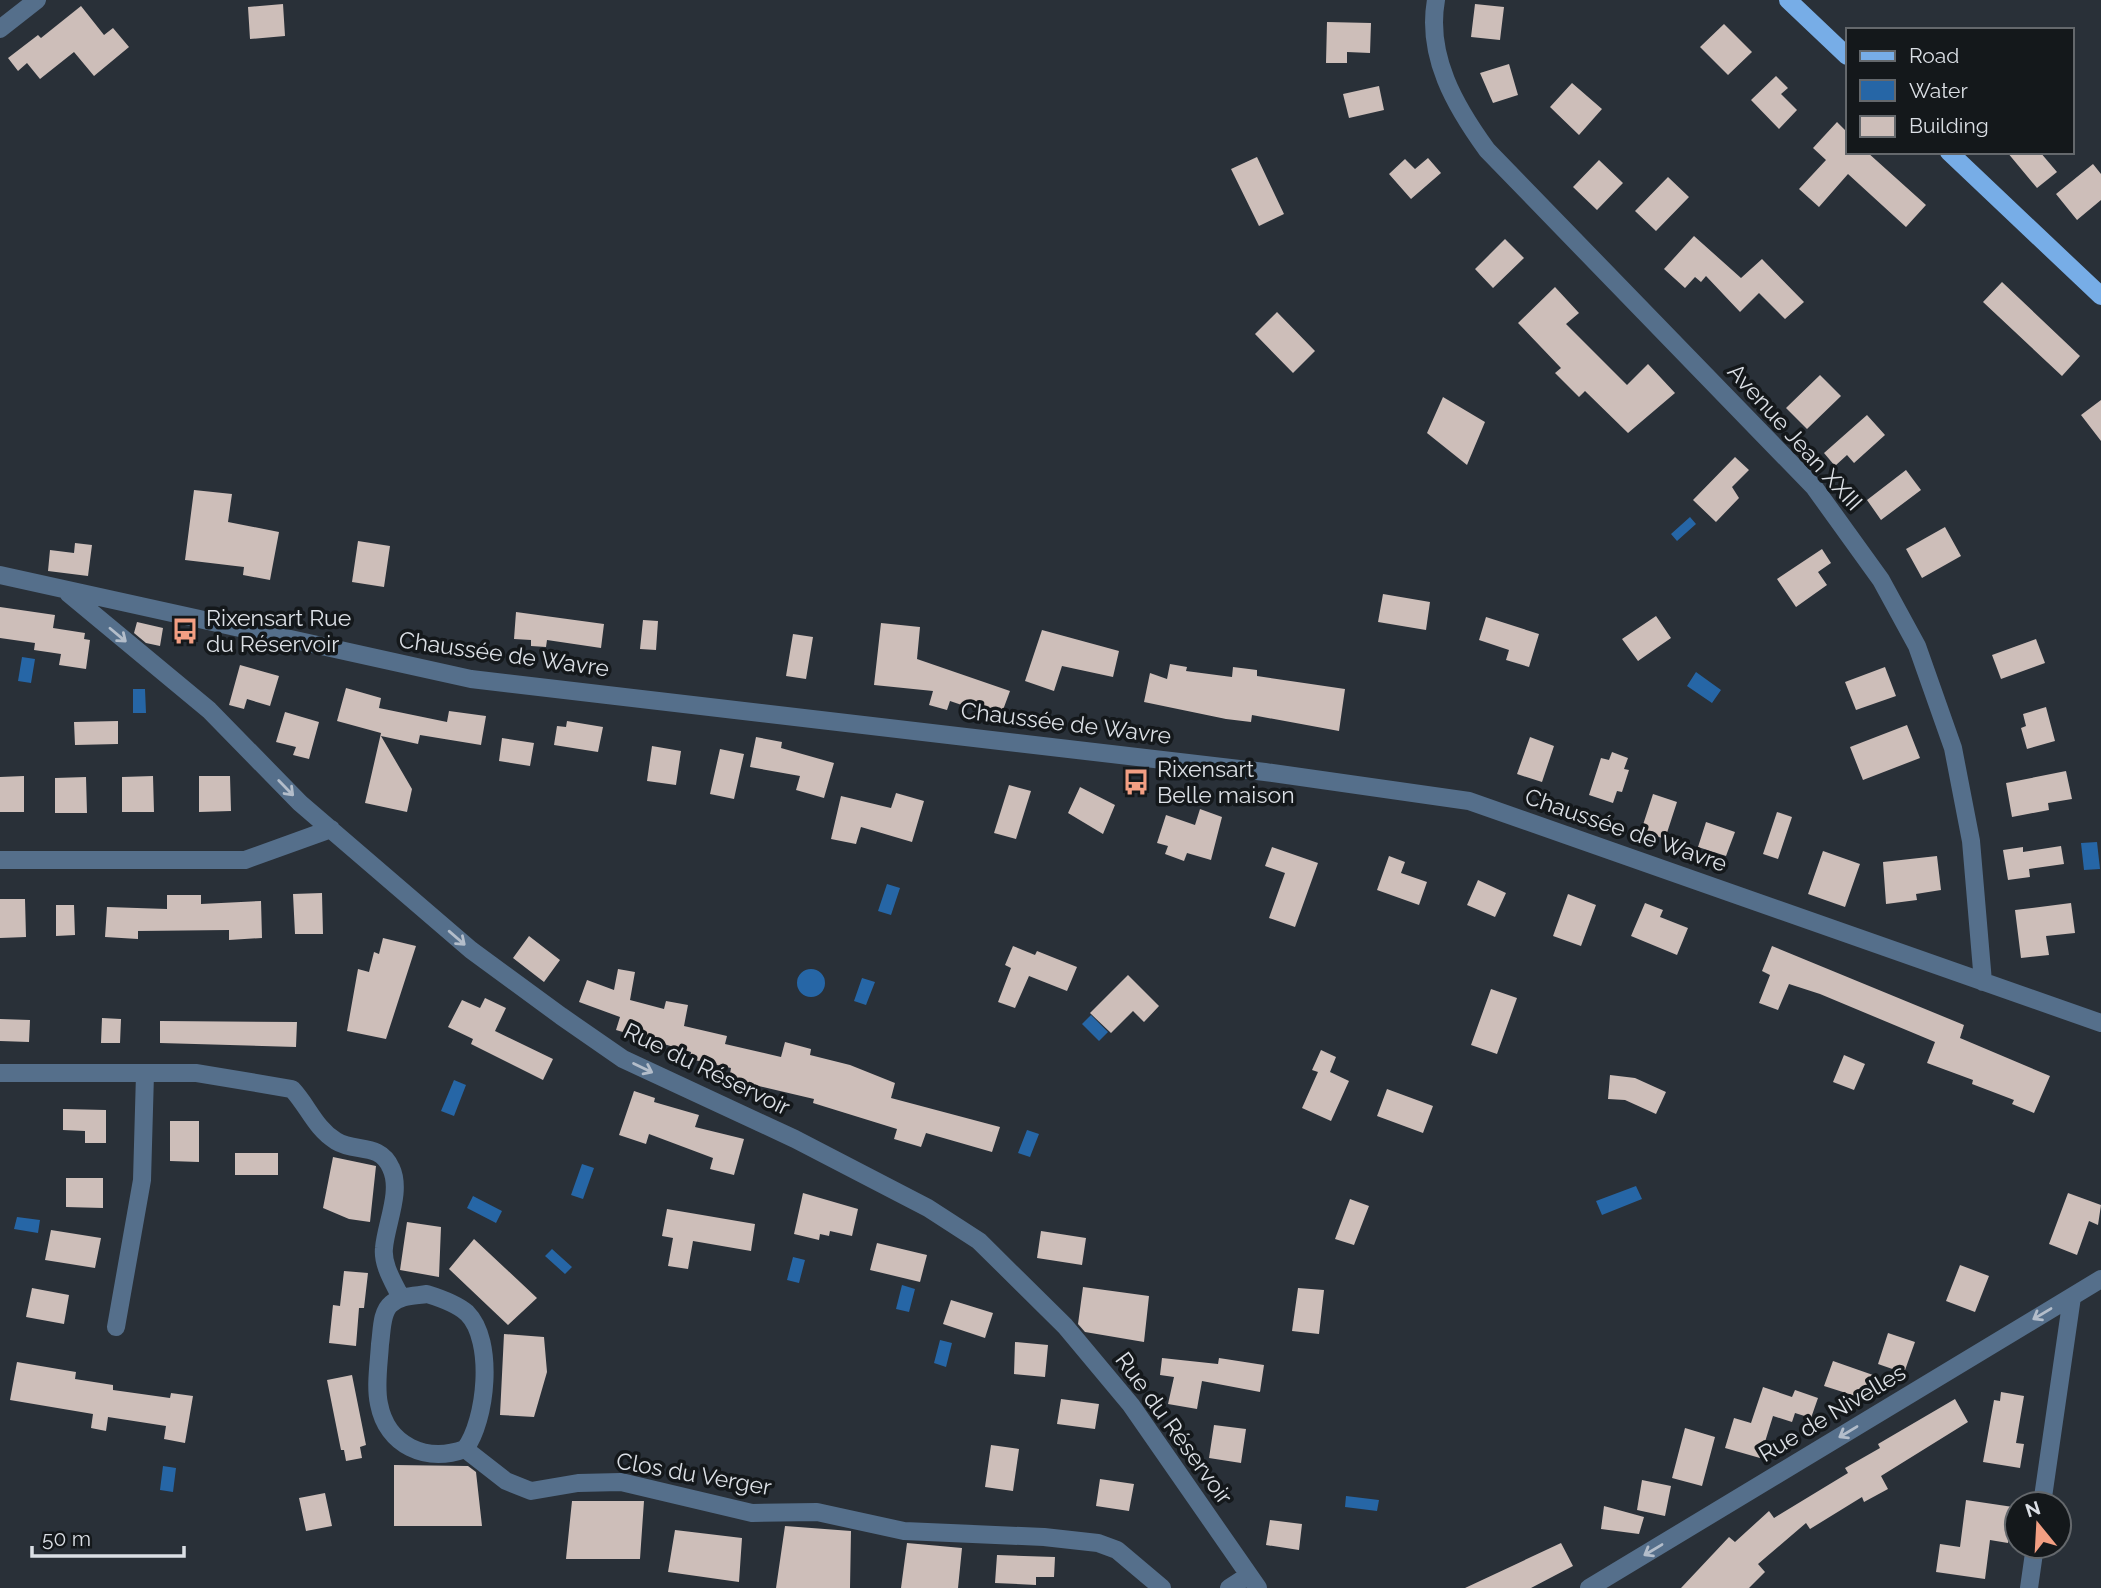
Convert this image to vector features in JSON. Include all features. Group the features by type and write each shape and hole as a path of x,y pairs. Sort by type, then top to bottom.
{"main road":[{"path":"1788,0 1846,55"},
{"path":"1950,154 2101,296"}],"street":[{"path":"0,29 37,0"},
{"name":"Avenue Jean XXIII","path":"1436,0 1435,31 1442,72 1457,108 1486,150 1814,487 1881,580 1904,619 1939,701 1953,748 1971,841 1983,982"},
{"name":"Chaussée de Wavre","path":"0,575 471,679 1240,769 1469,801 2101,1023"},
{"name":"Rue du Réservoir","path":"66,591 209,710 331,829 471,950 623,1059 795,1139 928,1208 979,1241 1065,1326 1131,1405 1254,1581"},
{"path":"0,860 245,860 331,829"},
{"path":"0,1073 197,1073 292,1089 303,1100 315,1124 338,1143 380,1153 392,1169 393,1193 383,1250 388,1270 401,1298"},
{"path":"116,1326 142,1180 145,1074"},
{"name":"Rue de Nivelles","path":"1589,1588 2101,1279"},
{"path":"427,1294 446,1301 467,1313 476,1328 484,1349 485,1368 476,1435 465,1449 434,1456 404,1447 389,1430 379,1404 382,1322 389,1305 401,1298 427,1294"},
{"path":"2044,1490 2072,1297"},
{"name":"Clos du Verger","path":"465,1449 506,1481 531,1491 578,1483 621,1482 752,1513 817,1512 904,1531 1044,1537 1098,1543 1127,1557 1161,1588"},
{"path":"2029,1588 2033,1560"},
{"path":"1229,1588 1254,1581"}],"water":[{"path":"1690,517 1696,524 1677,541 1671,534"},
{"path":"22,657 35,659 31,683 18,681"},
{"path":"1696,672 1721,690 1712,703 1687,686"},
{"path":"133,689 145,689 146,713 133,713"},
{"path":"2097,842 2100,869 2084,870 2081,843"},
{"path":"887,884 900,888 891,915 878,911"},
{"path":"811,969 821,973 825,983 821,993 811,997 801,993 797,983 801,973"},
{"path":"862,978 875,982 866,1005 854,1001"},
{"path":"1091,1015 1108,1032 1099,1041 1082,1024"},
{"path":"454,1080 466,1085 454,1116 441,1111"},
{"path":"1027,1130 1039,1134 1030,1157 1018,1153"},
{"path":"582,1164 594,1168 583,1199 571,1195"},
{"path":"1636,1186 1642,1199 1602,1215 1596,1201"},
{"path":"473,1196 502,1211 496,1223 467,1208"},
{"path":"17,1217 40,1220 38,1233 14,1229"},
{"path":"552,1249 572,1267 565,1274 545,1256"},
{"path":"793,1257 805,1260 799,1283 787,1280"},
{"path":"902,1285 915,1289 909,1312 896,1309"},
{"path":"940,1340 952,1343 946,1367 934,1363"},
{"path":"163,1466 176,1468 173,1492 160,1490"},
{"path":"1346,1496 1379,1500 1377,1511 1345,1507"}],"building":[{"path":"283,4 285,36 250,39 248,7"},
{"path":"1475,4 1504,7 1500,40 1471,37"},
{"path":"81,6 104,35 113,28 129,47 94,76 74,52 40,79 27,63 18,71 8,58 38,35 41,38"},
{"path":"1327,22 1371,23 1370,53 1347,52 1347,63 1326,63"},
{"path":"1724,24 1752,52 1728,75 1700,47"},
{"path":"1509,64 1518,95 1493,103 1480,73"},
{"path":"1776,76 1788,88 1781,94 1797,110 1779,129 1751,100"},
{"path":"1572,83 1602,109 1579,135 1550,107"},
{"path":"1379,86 1384,110 1349,118 1343,94"},
{"path":"1837,122 1846,131 1846,154 1869,154 1926,205 1906,227 1848,174 1819,207 1799,189 1826,160 1813,148"},
{"path":"2009,154 2042,154 2057,172 2037,188"},
{"path":"1257,157 1284,214 1259,226 1231,169"},
{"path":"1428,158 1441,173 1411,199 1389,174 1405,159 1415,169"},
{"path":"1599,160 1623,183 1597,210 1573,187"},
{"path":"2093,164 2101,174 2101,200 2077,220 2056,194"},
{"path":"1668,177 1689,197 1656,231 1635,211"},
{"path":"1694,236 1741,278 1762,259 1804,302 1785,319 1759,293 1740,312 1706,276 1701,282 1695,277 1685,288 1664,269"},
{"path":"1505,239 1524,258 1493,288 1475,269"},
{"path":"2002,282 2080,356 2062,376 1983,302"},
{"path":"1555,287 1579,313 1566,324 1627,385 1648,364 1675,393 1628,433 1585,391 1579,397 1555,373 1561,368 1518,323"},
{"path":"1277,312 1315,351 1293,373 1255,334"},
{"path":"1820,375 1841,396 1807,429 1786,408"},
{"path":"1443,397 1485,422 1467,465 1427,433"},
{"path":"2101,400 2101,441 2081,415"},
{"path":"1867,415 1885,435 1854,463 1847,455 1835,466 1824,453"},
{"path":"1735,457 1749,470 1732,487 1739,498 1716,522 1693,500"},
{"path":"1906,470 1921,490 1881,520 1867,500"},
{"path":"194,490 232,494 228,522 279,532 270,580 243,575 244,567 185,560"},
{"path":"1945,527 1961,556 1922,578 1906,549"},
{"path":"358,541 390,546 384,587 352,582"},
{"path":"75,543 92,545 88,576 48,571 50,550 74,553"},
{"path":"1822,549 1831,563 1818,572 1827,585 1796,607 1777,579"},
{"path":"1383,594 1430,602 1426,630 1378,622"},
{"path":"0,607 55,615 53,628 85,633 84,639 90,640 86,669 59,665 61,654 34,650 35,643 0,638"},
{"path":"516,612 604,624 601,648 547,640 546,647 531,646 531,640 514,639"},
{"path":"1656,616 1671,638 1638,661 1622,639"},
{"path":"1486,617 1539,634 1529,667 1506,660 1509,650 1479,640"},
{"path":"643,620 658,621 656,650 640,649"},
{"path":"137,622 163,628 160,646 146,643 134,633"},
{"path":"881,623 920,627 917,659 1010,691 1000,718 950,701 947,710 929,705 933,691 874,685"},
{"path":"1042,630 1119,651 1113,677 1062,666 1054,691 1025,681"},
{"path":"793,634 813,637 806,679 786,676"},
{"path":"2036,639 2045,663 2001,679 1992,655"},
{"path":"1170,664 1187,667 1186,671 1232,677 1233,667 1257,670 1257,676 1345,689 1339,731 1252,715 1251,722 1226,719 1144,702 1150,673 1167,679"},
{"path":"240,665 279,676 270,706 247,699 244,709 229,705"},
{"path":"1885,667 1896,696 1856,710 1845,682"},
{"path":"346,688 381,698 379,708 447,722 449,711 486,716 481,745 420,735 418,744 381,736 412,789 407,812 365,803 381,733 337,721"},
{"path":"2046,707 2055,741 2027,749 2021,728 2026,726 2023,714"},
{"path":"285,712 319,722 309,759 293,755 296,747 276,742"},
{"path":"118,721 118,744 75,745 74,722"},
{"path":"567,721 603,727 598,752 554,745 557,726 566,727"},
{"path":"1907,725 1920,758 1863,780 1850,747"},
{"path":"756,737 782,742 781,748 834,763 824,798 796,790 800,776 750,767"},
{"path":"1530,737 1554,746 1542,782 1517,774"},
{"path":"502,738 534,743 530,766 499,761"},
{"path":"652,746 681,751 676,785 647,781"},
{"path":"720,749 744,754 734,799 710,794"},
{"path":"1612,752 1628,758 1624,769 1629,770 1622,792 1617,791 1613,803 1589,795 1601,758 1609,760"},
{"path":"2066,771 2072,799 2048,803 2049,810 2012,817 2006,783"},
{"path":"24,776 24,812 0,812 0,777"},
{"path":"153,776 154,812 122,812 122,777"},
{"path":"199,776 230,776 231,811 199,812"},
{"path":"86,777 87,813 55,813 55,778"},
{"path":"1009,785 1031,791 1016,839 994,833"},
{"path":"1080,787 1115,805 1103,834 1068,813"},
{"path":"896,793 924,801 912,842 861,827 856,844 831,839 841,796 891,808"},
{"path":"1653,794 1677,802 1665,839 1641,831"},
{"path":"1200,809 1222,817 1211,860 1187,853 1184,861 1165,854 1168,846 1157,843 1166,815 1195,825"},
{"path":"1777,812 1792,817 1778,859 1763,854"},
{"path":"1706,822 1735,832 1726,856 1698,847"},
{"path":"2061,846 2064,864 2029,869 2030,877 2008,880 2003,850 2023,847 2023,852"},
{"path":"1272,847 1318,863 1295,927 1269,918 1285,873 1265,866"},
{"path":"1823,851 1860,864 1845,907 1808,894"},
{"path":"1389,856 1405,862 1401,873 1427,882 1419,905 1377,890"},
{"path":"1937,856 1941,890 1916,894 1917,900 1886,904 1883,862"},
{"path":"1478,880 1506,893 1495,917 1467,905"},
{"path":"322,893 323,934 295,934 293,894"},
{"path":"1568,894 1596,905 1581,946 1553,936"},
{"path":"167,895 201,895 201,904 261,901 262,938 229,940 229,930 138,931 138,939 105,937 107,907 167,909"},
{"path":"0,899 25,899 26,937 0,938"},
{"path":"1645,903 1663,910 1660,917 1688,928 1677,955 1631,936"},
{"path":"2071,903 2075,933 2046,936 2049,955 2021,958 2015,910"},
{"path":"56,905 74,905 75,935 56,936"},
{"path":"529,936 560,960 544,982 513,958"},
{"path":"383,938 416,946 386,1039 347,1031 358,969 369,972 374,952 379,954"},
{"path":"1013,946 1035,955 1037,951 1077,967 1067,991 1029,976 1015,1008 998,1002 1011,968 1005,965"},
{"path":"1772,946 1964,1025 1960,1038 2050,1076 2034,1113 2012,1104 2014,1100 1972,1084 1973,1080 1927,1063 1935,1042 1820,994 1789,984 1778,1010 1759,1003 1770,975 1762,971"},
{"path":"618,969 635,972 630,1000 664,1009 666,1001 688,1005 684,1026 727,1036 725,1044 781,1057 785,1042 811,1049 810,1055 850,1065 895,1083 891,1098 1000,1127 992,1152 926,1133 921,1147 894,1139 897,1129 813,1103 814,1099 729,1079 731,1068 690,1059 691,1052 616,1030 620,1017 579,1002 587,980 614,990"},
{"path":"1128,975 1159,1006 1144,1022 1133,1011 1111,1033 1090,1013"},
{"path":"1491,989 1517,998 1497,1054 1471,1045"},
{"path":"485,998 506,1008 495,1031 553,1059 543,1080 471,1044 473,1039 448,1027 462,1000 480,1008"},
{"path":"102,1018 121,1019 120,1043 101,1043"},
{"path":"0,1019 30,1020 29,1042 0,1041"},
{"path":"160,1021 297,1022 296,1047 160,1043"},
{"path":"1321,1050 1336,1057 1330,1072 1349,1081 1331,1121 1302,1108 1318,1072 1312,1070"},
{"path":"1844,1055 1865,1064 1854,1090 1833,1082"},
{"path":"1610,1075 1635,1078 1666,1092 1656,1114 1625,1100 1608,1099"},
{"path":"1387,1089 1433,1106 1423,1133 1377,1116"},
{"path":"634,1091 655,1098 654,1102 699,1115 695,1127 744,1139 734,1175 710,1169 713,1158 649,1134 646,1144 619,1135"},
{"path":"63,1109 106,1110 106,1143 85,1143 85,1131 63,1130"},
{"path":"170,1121 199,1121 199,1162 170,1161"},
{"path":"235,1153 278,1153 278,1175 235,1175"},
{"path":"333,1157 376,1166 370,1222 349,1219 323,1208"},
{"path":"66,1178 103,1178 103,1208 66,1207"},
{"path":"803,1193 858,1209 852,1236 830,1231 829,1236 820,1234 819,1240 794,1234"},
{"path":"2068,1193 2101,1205 2098,1225 2089,1221 2077,1255 2049,1244"},
{"path":"1350,1199 1369,1206 1354,1245 1335,1239"},
{"path":"667,1209 755,1224 751,1251 693,1241 688,1269 668,1266 673,1238 662,1236"},
{"path":"407,1222 441,1227 439,1277 400,1270"},
{"path":"51,1230 101,1238 95,1268 45,1260"},
{"path":"1041,1231 1086,1238 1082,1265 1037,1258"},
{"path":"474,1239 537,1298 508,1325 449,1269"},
{"path":"877,1243 927,1255 920,1282 870,1270"},
{"path":"1960,1265 1989,1276 1975,1312 1946,1301"},
{"path":"344,1271 368,1273 364,1308 359,1308 356,1346 329,1343 333,1305 340,1306"},
{"path":"1083,1287 1149,1296 1144,1342 1085,1332 1078,1324"},
{"path":"32,1288 69,1295 64,1324 26,1317"},
{"path":"1298,1288 1324,1290 1319,1334 1292,1331"},
{"path":"951,1300 993,1313 985,1338 943,1324"},
{"path":"1888,1333 1915,1342 1904,1373 1878,1364"},
{"path":"504,1334 544,1337 547,1372 534,1417 500,1415"},
{"path":"1015,1342 1048,1345 1045,1377 1014,1374"},
{"path":"1162,1358 1218,1364 1219,1358 1264,1365 1260,1392 1202,1381 1197,1409 1168,1404 1174,1377 1160,1375"},
{"path":"1833,1361 1873,1375 1865,1399 1824,1386"},
{"path":"17,1362 76,1372 75,1379 113,1385 113,1390 170,1398 171,1393 193,1396 185,1443 164,1439 166,1426 108,1417 106,1431 91,1428 93,1414 10,1400"},
{"path":"352,1375 366,1445 360,1447 362,1458 346,1461 344,1450 341,1450 327,1380"},
{"path":"1763,1387 1792,1397 1795,1390 1818,1398 1811,1418 1795,1413 1792,1422 1773,1416 1760,1458 1725,1448 1734,1418 1751,1423"},
{"path":"2001,1392 2024,1396 2016,1443 2024,1444 2020,1468 1983,1462 1994,1400 2000,1401"},
{"path":"1061,1399 1099,1404 1095,1429 1057,1424"},
{"path":"1955,1399 1968,1422 1881,1476 1888,1489 1864,1502 1862,1497 1810,1529 1806,1523 1758,1564 1765,1572 1749,1588 1681,1588 1729,1537 1735,1542 1769,1511 1774,1518 1848,1473 1845,1468 1880,1448 1878,1444"},
{"path":"1214,1425 1246,1429 1241,1463 1209,1458"},
{"path":"1685,1428 1715,1437 1702,1486 1672,1478"},
{"path":"991,1445 1019,1449 1013,1491 985,1487"},
{"path":"394,1465 468,1466 476,1472 482,1526 394,1526"},
{"path":"1100,1479 1134,1484 1129,1511 1096,1506"},
{"path":"1642,1480 1671,1486 1665,1516 1637,1510"},
{"path":"325,1493 332,1526 306,1531 299,1498"},
{"path":"1966,1500 2003,1506 2003,1542 1990,1540 1985,1579 1936,1572 1940,1544 1960,1547"},
{"path":"572,1501 644,1501 640,1559 566,1559"},
{"path":"1604,1506 1644,1517 1639,1534 1601,1529"},
{"path":"1270,1520 1302,1524 1299,1550 1266,1545"},
{"path":"785,1526 851,1531 850,1588 776,1588"},
{"path":"675,1530 742,1538 739,1582 668,1572"},
{"path":"907,1543 962,1548 958,1588 901,1588"},
{"path":"1561,1543 1573,1566 1531,1588 1465,1588"},
{"path":"997,1555 1055,1557 1054,1577 1036,1577 1036,1585 995,1583"}],"place":[{"name":"Rixensart Rue du Réservoir","path":"185,631"},
{"name":"Rixensart Belle maison","path":"1136,782"}]}
